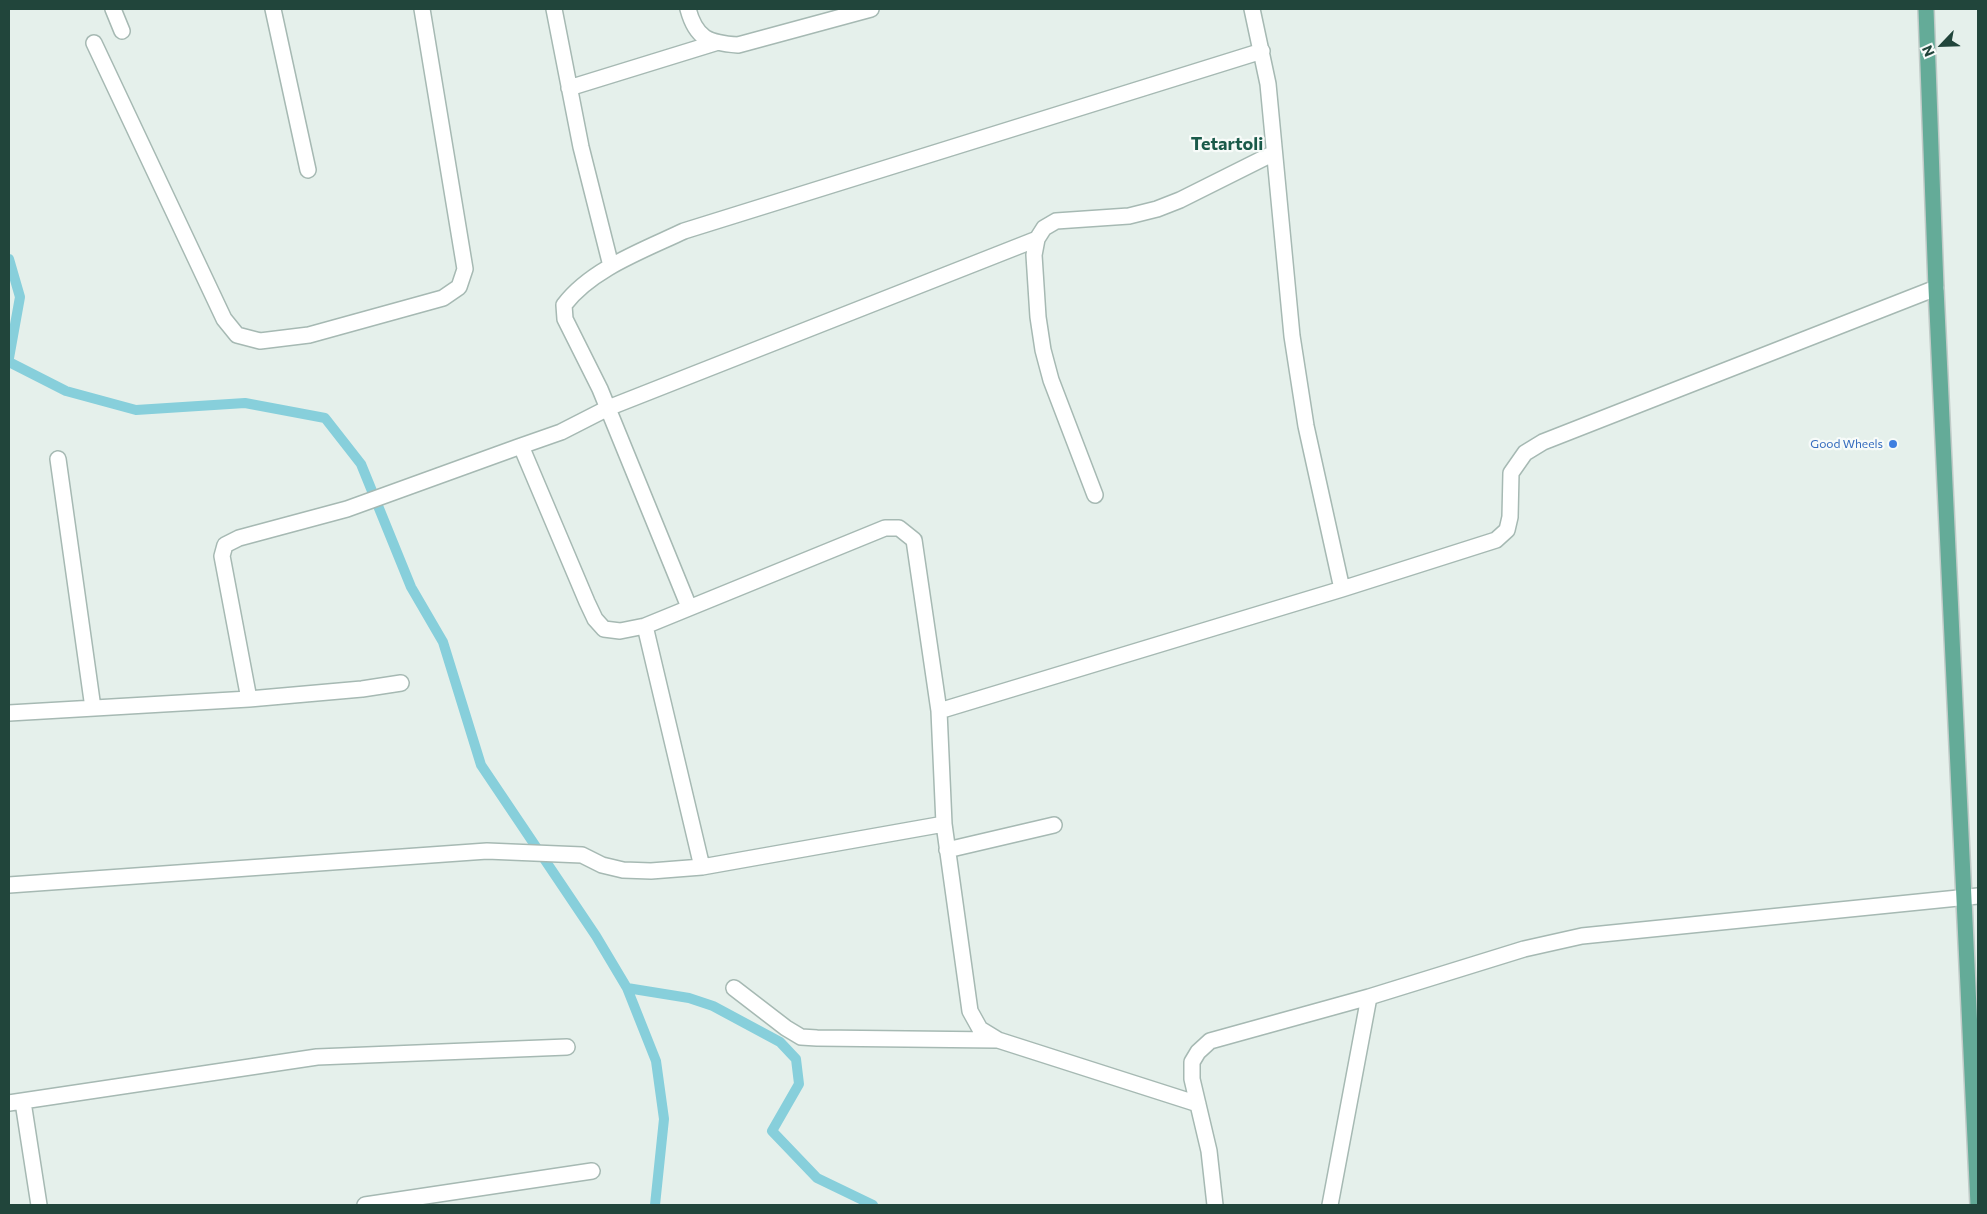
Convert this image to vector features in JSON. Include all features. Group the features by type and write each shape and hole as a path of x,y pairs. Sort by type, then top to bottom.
{"main road":[{"path":"1926,9 1936,288 1971,896 1978,1205"}],"street":[{"path":"113,9 122,31"},
{"path":"273,9 308,170"},
{"path":"94,43 224,319 237,335 260,341 309,335 443,298 459,287 465,269 422,9"},
{"path":"554,9 581,147 611,266"},
{"path":"688,9 698,33 716,44"},
{"path":"569,88 716,44 738,45 871,9"},
{"path":"1252,9 1268,84 1292,336 1306,426 1342,589"},
{"path":"689,607 608,408 565,319 564,305 574,292 611,266 684,231 1262,51"},
{"path":"1095,495 1051,380 1043,350 1038,317 1034,255 1037,239 1044,228 1056,222 1129,216 1157,209 1180,200 1274,153"},
{"path":"249,699 222,556 225,545 239,538 347,508 561,432 608,408 1037,239"},
{"path":"939,711 1342,589 1496,540 1507,530 1510,517 1511,473 1524,453 1543,442 1936,288"},
{"path":"521,446 595,619 604,629 620,631 645,626 885,528 899,528 914,540 939,711 944,824 970,1011 980,1029 998,1040 1198,1104"},
{"path":"58,459 93,708"},
{"path":"645,626 702,866"},
{"path":"9,713 249,699 362,689 401,683"},
{"path":"9,885 487,852 582,855 602,865 622,870 650,871 702,866 944,824"},
{"path":"947,850 1054,825"},
{"path":"1215,1205 1208,1151 1192,1078 1192,1062 1198,1052 1210,1041 1369,997 1524,949 1582,936 1971,896"},
{"path":"734,988 786,1028 801,1037 998,1040"},
{"path":"1330,1205 1369,997"},
{"path":"39,1205 16,1103 317,1056 567,1047"},
{"path":"365,1205 592,1171"}],"waterway":[{"path":"9,259 20,297 9,358"},
{"path":"9,362 66,391 136,410 245,403 325,418 361,464 411,587 443,642 481,765 596,936 627,988 656,1061 664,1119 655,1205"},
{"path":"627,988 689,998 713,1006 780,1042 796,1059 799,1084 772,1131 817,1178 873,1205"}],"place":[{"name":"Good Wheels","path":"1893,444"}],"district":[{"name":"Tetartoli","path":"1227,144"}]}
